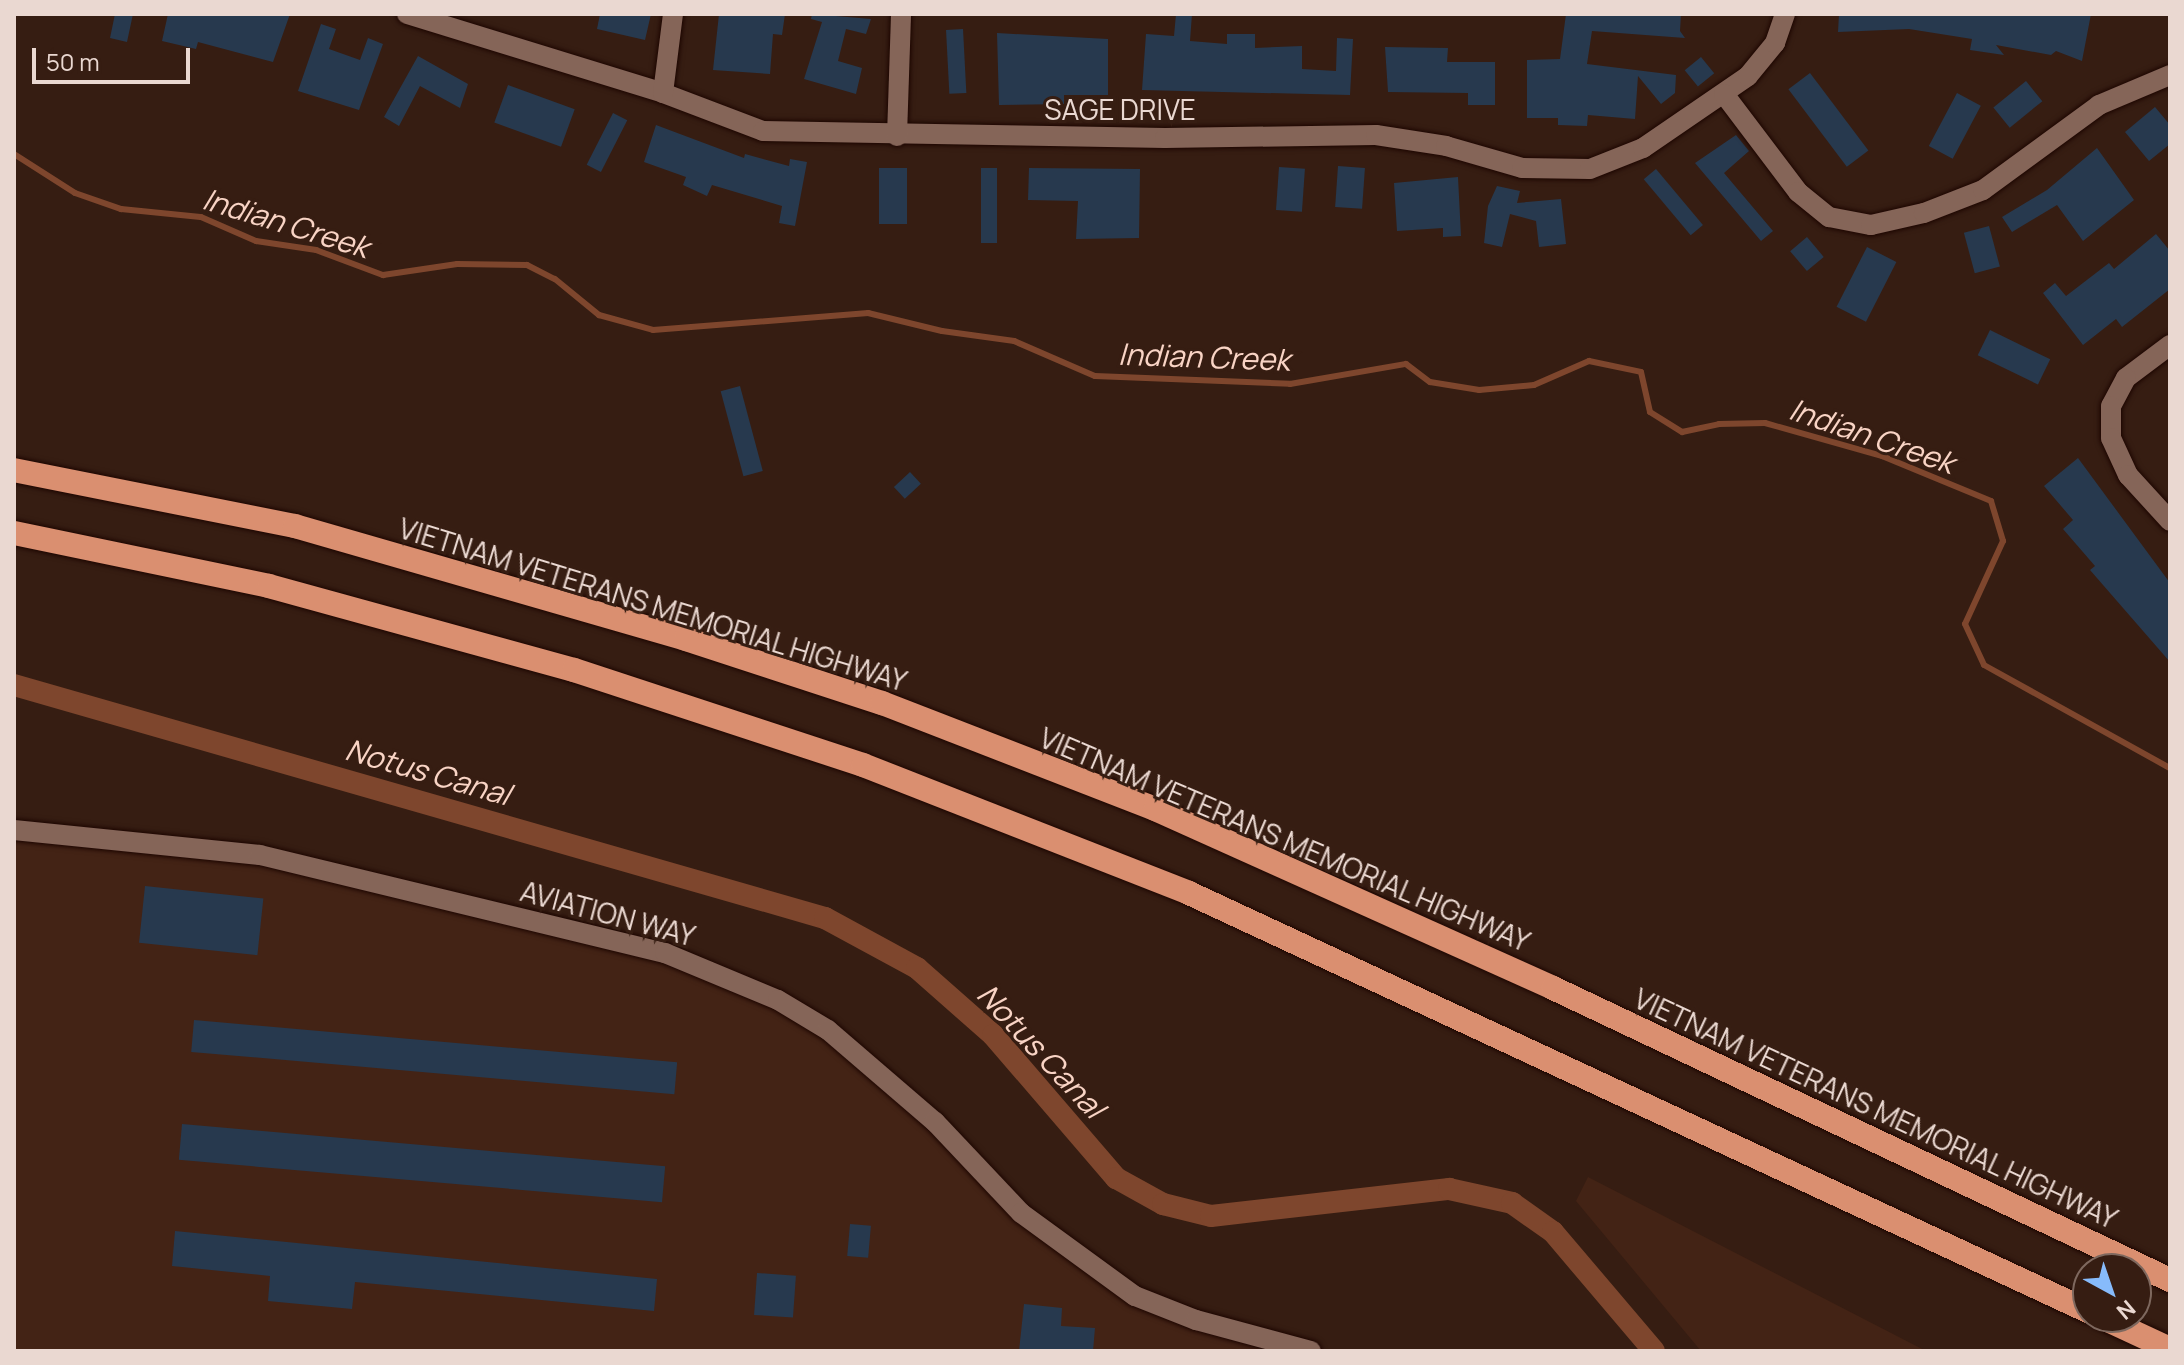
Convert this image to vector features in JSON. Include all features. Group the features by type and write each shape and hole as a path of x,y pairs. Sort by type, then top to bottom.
{"highway":[{"name":"VIETNAM VETERANS MEMORIAL HIGHWAY","path":"14,470 295,526 686,639 882,703 1169,816 1553,988 2170,1280"},
{"path":"14,533 269,586 574,670 863,765 1189,893 2072,1304"},
{"path":"2136,1333 2170,1349"}],"street":[{"name":"SAGE DRIVE","path":"407,14 452,20 763,131 897,136 1376,135 1446,146 1522,168 1590,169 1643,148 1748,76 1775,43 1785,14"},
{"path":"663,93 673,14"},
{"path":"897,136 901,14"},
{"path":"1724,94 1798,192 1829,217 1871,225 1924,213 1983,190 2042,152 2099,105 2170,75"},
{"path":"2170,345 2126,378 2111,406 2111,438 2128,475 2170,521"},
{"name":"AVIATION WAY","path":"14,830 260,855 665,953 778,1000 828,1030 935,1122 1021,1213 1135,1296 1196,1320 1311,1351"}],"shaded area":[{"path":"14,830 260,855 665,953 828,1030 1021,1213 1135,1296 1311,1351 14,1351"},
{"path":"1588,1177 1926,1351 1701,1351 1576,1201"}],"building":[{"path":"115,14 133,14 127,42 110,38"},
{"path":"168,14 290,14 273,62 198,42 196,49 162,41"},
{"path":"600,14 651,14 645,40 597,29"},
{"path":"719,14 785,14 782,35 773,34 770,74 713,70"},
{"path":"812,14 871,19 866,34 846,29 838,61 862,68 856,94 804,79 822,22 811,19"},
{"path":"1176,14 1192,14 1190,41 1227,44 1227,34 1255,34 1255,48 1302,46 1302,69 1336,71 1337,38 1353,39 1350,95 1142,90 1146,34 1174,36"},
{"path":"1566,14 1681,14 1680,31 1685,38 1592,31 1587,64 1676,75 1675,93 1661,104 1638,76 1635,119 1588,115 1587,126 1558,125 1558,118 1527,118 1527,60 1560,59"},
{"path":"1839,14 2091,14 2082,61 2056,51 2051,55 1996,45 2004,55 1970,50 1972,39 1909,29 1838,32"},
{"path":"321,24 336,29 329,49 360,60 368,38 383,44 359,110 298,91"},
{"path":"963,29 966,93 949,94 946,30"},
{"path":"997,33 1108,39 1108,95 1064,95 1064,104 999,105"},
{"path":"1385,47 1448,48 1447,62 1495,62 1495,105 1468,105 1468,93 1388,92"},
{"path":"418,56 468,84 460,108 420,86 399,126 384,117"},
{"path":"1701,57 1714,73 1698,87 1685,70"},
{"path":"1810,73 1868,150 1847,167 1788,89"},
{"path":"2026,81 2042,101 2010,128 1993,107"},
{"path":"508,85 575,109 561,147 494,123"},
{"path":"1957,93 1981,106 1953,159 1929,146"},
{"path":"2155,107 2170,125 2170,144 2149,161 2125,132"},
{"path":"613,113 627,120 601,172 587,165"},
{"path":"656,125 744,158 745,154 789,166 790,159 807,162 795,226 779,223 782,206 712,185 707,196 683,185 686,177 644,162"},
{"path":"1736,135 1749,151 1724,173 1773,231 1761,241 1695,163"},
{"path":"2097,148 2134,200 2083,241 2057,205 2012,232 2002,217 2047,190"},
{"path":"1338,166 1365,168 1362,209 1335,207"},
{"path":"1279,167 1305,169 1302,212 1276,210"},
{"path":"879,168 907,168 907,224 879,224"},
{"path":"981,168 997,168 997,243 981,243"},
{"path":"1029,168 1140,169 1139,238 1076,239 1078,201 1028,200"},
{"path":"1656,169 1703,225 1691,235 1644,179"},
{"path":"1458,177 1461,236 1443,237 1443,228 1397,231 1394,183"},
{"path":"1497,186 1520,191 1517,203 1561,199 1566,244 1539,247 1536,221 1510,214 1502,247 1484,243 1488,206"},
{"path":"1989,226 2000,267 1975,273 1964,233"},
{"path":"2156,234 2170,251 2170,289 2122,327 2116,319 2083,345 2043,293 2055,283 2066,296 2109,263 2114,269"},
{"path":"1807,237 1824,257 1807,271 1790,251"},
{"path":"1867,247 1896,262 1866,322 1837,307"},
{"path":"1990,330 2050,359 2038,385 1978,355"},
{"path":"740,386 763,471 743,476 721,391"},
{"path":"2078,458 2170,583 2170,662 2090,570 2095,566 2063,529 2073,520 2044,486"},
{"path":"910,472 921,484 905,499 894,487"},
{"path":"145,886 263,898 257,955 139,943"},
{"path":"194,1020 677,1062 674,1094 191,1052"},
{"path":"182,1124 665,1166 662,1202 179,1160"},
{"path":"850,1224 871,1226 868,1258 847,1256"},
{"path":"175,1231 657,1279 654,1311 355,1282 352,1309 268,1301 270,1276 172,1266"},
{"path":"757,1273 796,1276 793,1318 754,1315"},
{"path":"1024,1304 1062,1308 1061,1326 1095,1328 1093,1351 1019,1351"}],"waterway":[{"name":"Indian Creek","path":"14,154 75,193 121,209 201,217 256,241 316,250 383,275 457,264 527,265 555,279 599,315 653,330 868,313 942,331 1014,341 1095,376 1290,384 1406,364 1430,382 1479,390 1534,385 1589,361 1641,372 1650,412 1682,432 1719,424 1765,423 1882,456 1991,501 2003,541 1965,624 1984,665 2170,768"},
{"name":"Notus Canal","path":"14,685 825,918 917,968 993,1035 1116,1178 1163,1204 1211,1216 1449,1189 1512,1203 1553,1232 1654,1351"}]}
